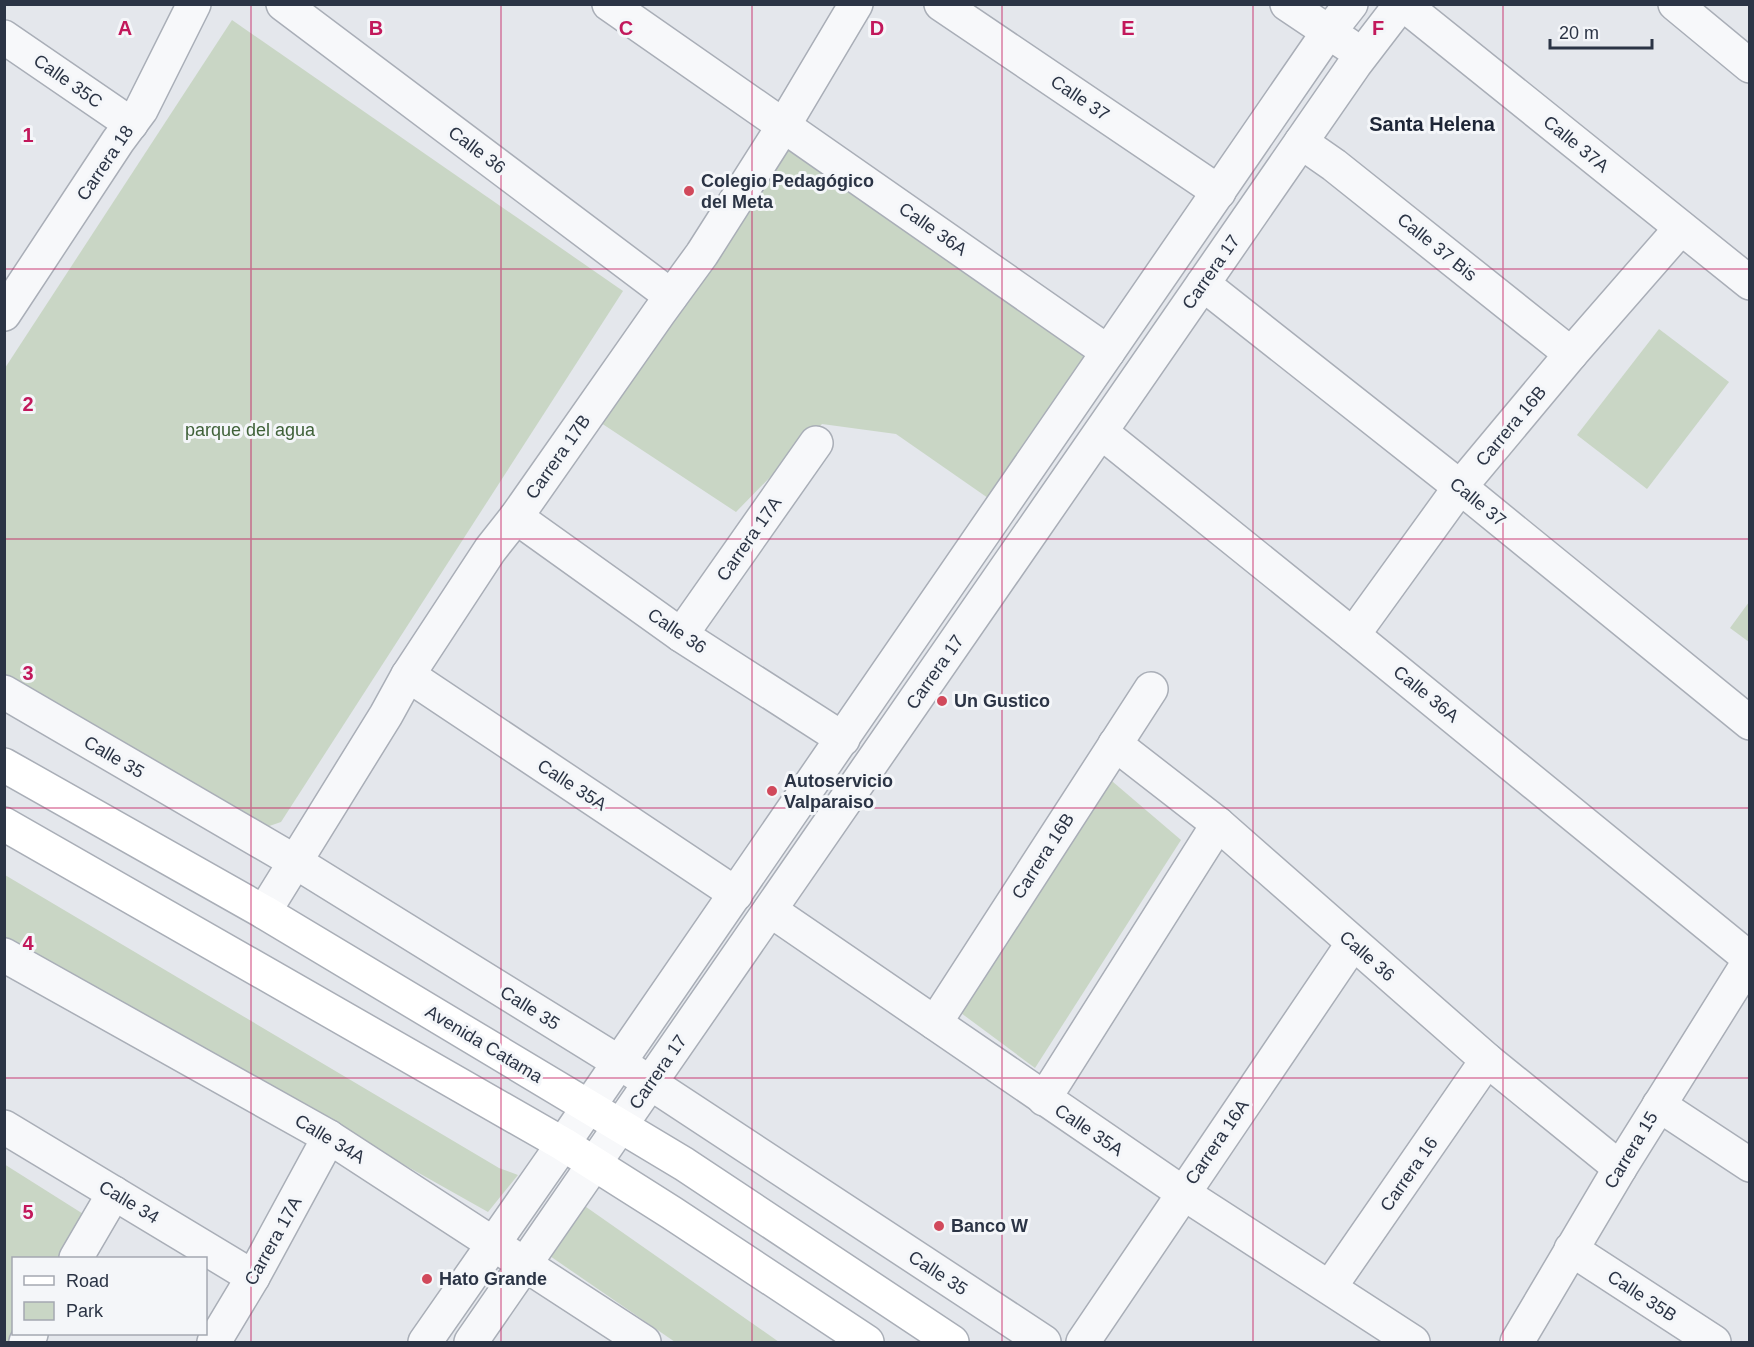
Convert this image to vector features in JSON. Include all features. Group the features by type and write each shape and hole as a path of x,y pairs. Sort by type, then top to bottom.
{"main road":[{"name":"Avenida Catama","path":"4,765 264,912 684,1164 952,1342"},
{"path":"4,824 563,1144 867,1342"}],"street":[{"name":"Carrera 18","path":"4,314 118,141 141,110 194,4"},
{"name":"Calle 36","path":"283,4 671,296"},
{"name":"Calle 36A","path":"609,4 1108,352"},
{"name":"Carrera 17B","path":"264,912 386,715 408,675 490,550 516,517 702,254 784,125 856,4"},
{"name":"Calle 37","path":"940,4 1219,192"},
{"path":"1287,4 1361,54"},
{"name":"Carrera 17","path":"425,1342 620,1064 1329,32 1351,4"},
{"name":"Carrera 17","path":"471,1342 1361,54 1402,4"},
{"name":"Calle 37A","path":"1402,4 1749,283"},
{"path":"1675,4 1749,66"},
{"name":"Calle 35C","path":"4,37 131,124"},
{"name":"Calle 37 Bis","path":"1301,142 1334,165 1570,354"},
{"name":"Carrera 16B","path":"1353,635 1460,487 1570,354 1681,228"},
{"name":"Calle 37","path":"1203,284 1460,487 1749,723"},
{"name":"Calle 36A","path":"1101,432 1749,959"},
{"name":"Carrera 17A","path":"681,635 816,443"},
{"name":"Calle 36","path":"516,517 681,635 843,739"},
{"name":"Calle 35A","path":"408,675 736,894"},
{"name":"Carrera 16B","path":"935,1023 1151,688"},
{"name":"Calle 35","path":"4,692 294,861 651,1083 1044,1342"},
{"name":"Calle 36","path":"1115,744 1218,824 1487,1060 1620,1168"},
{"path":"1044,1099 1218,824"},
{"name":"Calle 35A","path":"770,910 1183,1193 1413,1342"},
{"name":"Carrera 16A","path":"1083,1342 1353,944"},
{"name":"Calle 34A","path":"4,955 329,1137 644,1342"},
{"name":"Carrera 15","path":"1517,1342 1620,1168 1749,959"},
{"name":"Carrera 16","path":"1330,1287 1487,1060"},
{"path":"1659,1104 1749,1165"},
{"name":"Calle 34","path":"4,1127 253,1278"},
{"name":"Carrera 17A","path":"213,1342 253,1278 329,1137"},
{"path":"77,1257 114,1193"},
{"name":"Calle 35B","path":"1571,1250 1714,1342"}],"green space":[{"name":"parque del agua","path":"232,20 623,291 281,822 252,832 5,689 5,368"},
{"path":"787,138 1096,355 988,498 896,434 822,424 736,512 601,423"},
{"path":"1659,329 1729,382 1647,489 1577,435"},
{"path":"1749,602 1750,642 1730,628"},
{"path":"1106,776 1181,840 1035,1068 961,1013"},
{"path":"5,875 499,1168 518,1175 488,1212 5,940"},
{"path":"4,1164 88,1217 63,1257 12,1257 14,1335 11,1342 4,1342"},
{"path":"579,1202 779,1342 675,1342 547,1254"}],"place":[{"name":"Colegio Pedagógico del Meta","path":"689,191"},
{"name":"Un Gustico","path":"942,701"},
{"name":"Autoservicio Valparaiso","path":"772,791"},
{"name":"Banco W","path":"939,1226"},
{"name":"Hato Grande","path":"427,1279"}],"district":[{"name":"Santa Helena","path":"1432,124"}]}
